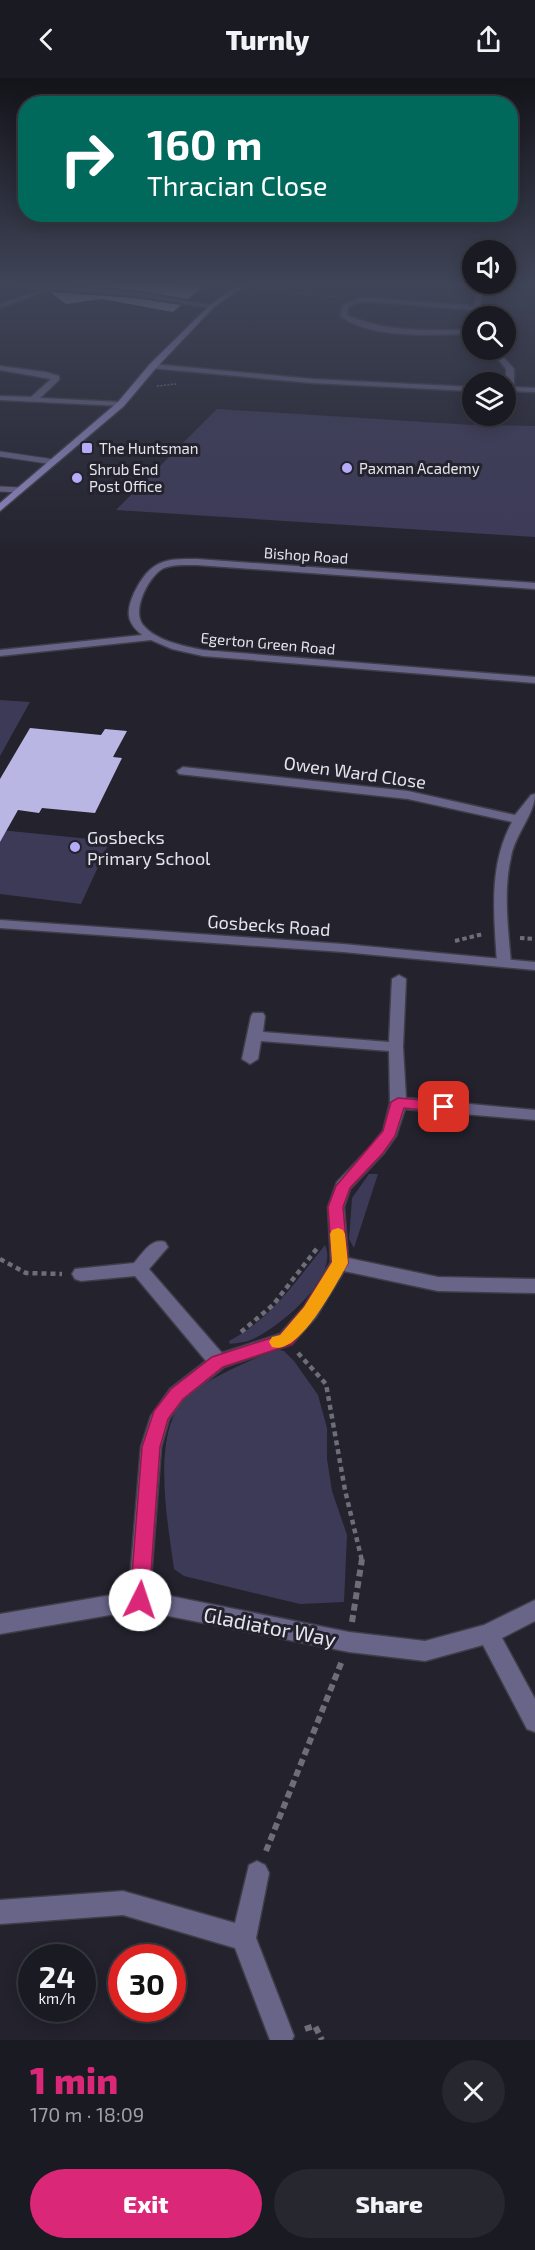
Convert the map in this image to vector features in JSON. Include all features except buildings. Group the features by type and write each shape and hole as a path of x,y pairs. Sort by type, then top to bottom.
{"main road":[{"path":"0,508 121,404 147,374"}],"street":[{"path":"33,400 56,378 42,374"},
{"path":"220,374 390,387 462,389"},
{"path":"516,389 535,390"},
{"path":"0,398 121,404"},
{"name":"Bishop Road","path":"152,637 141,630 134,616 140,594 152,573 159,567 183,562 535,586"},
{"name":"Egerton Green Road","path":"0,652 152,637 177,647 203,653 535,680"},
{"name":"Owen Ward Close","path":"183,771 408,795 520,820"},
{"path":"504,963 501,867 506,844 535,798"},
{"name":"Gosbecks Road","path":"0,924 273,943 535,966"},
{"path":"140,1600 151,1447 160,1416 177,1394 218,1362 286,1340 310,1312 340,1263 336,1207 343,1186 378,1149 390,1132 398,1102 396,1047 399,979"},
{"path":"250,1059 258,1016"},
{"path":"255,1036 396,1047"},
{"path":"398,1102 535,1115"},
{"path":"81,1274 139,1269 159,1247"},
{"path":"340,1263 438,1284 535,1286"},
{"path":"139,1269 218,1362"},
{"name":"Gladiator Way","path":"0,1624 140,1600 350,1642 425,1651 488,1634 535,1610"},
{"path":"488,1634 535,1721"},
{"path":"257,1873 244,1938 281,2036"},
{"path":"0,1912 123,1903 244,1938"}],"lane":[{"path":"0,454 54,462"},
{"path":"0,489 21,490"}],"path":[{"path":"445,958 446,946 455,941 470,939 481,934 502,937"},
{"path":"239,1333 264,1313 303,1269 337,1224"},
{"path":"0,1260 26,1273 81,1274"},
{"path":"257,1873 350,1642 362,1561 345,1490 326,1384 286,1340"}],"shaded area":[{"name":"Paxman Academy","path":"217,409 462,426 535,426 535,537 116,510"},
{"path":"0,700 30,702 0,756"},
{"path":"0,830 110,841 81,904 0,894"},
{"path":"369,1174 378,1174 354,1248 349,1239 352,1198"},
{"path":"325,1245 327,1258 324,1272 304,1300 264,1333 248,1341 230,1344 229,1341 258,1322 270,1310"},
{"path":"275,1349 284,1351 294,1361 318,1395 327,1428 327,1459 332,1491 347,1535 344,1602 300,1604 184,1576 174,1569 164,1477 169,1430 177,1410 189,1395 209,1381"}],"slow traffic":[{"path":"278,1342 286,1340 310,1312 340,1263 338,1234"}],"place":[{"name":"The Huntsman","path":"87,448"},
{"name":"Paxman Academy","path":"347,468"},
{"name":"Shrub End Post Office","path":"77,478"},
{"name":"Gosbecks Primary School","path":"75,847"}],"route":[{"path":"140,1600 151,1447 160,1416 177,1394 218,1362 286,1340 310,1312 340,1263 336,1207 343,1186 378,1149 390,1132 398,1102 444,1107"}]}
